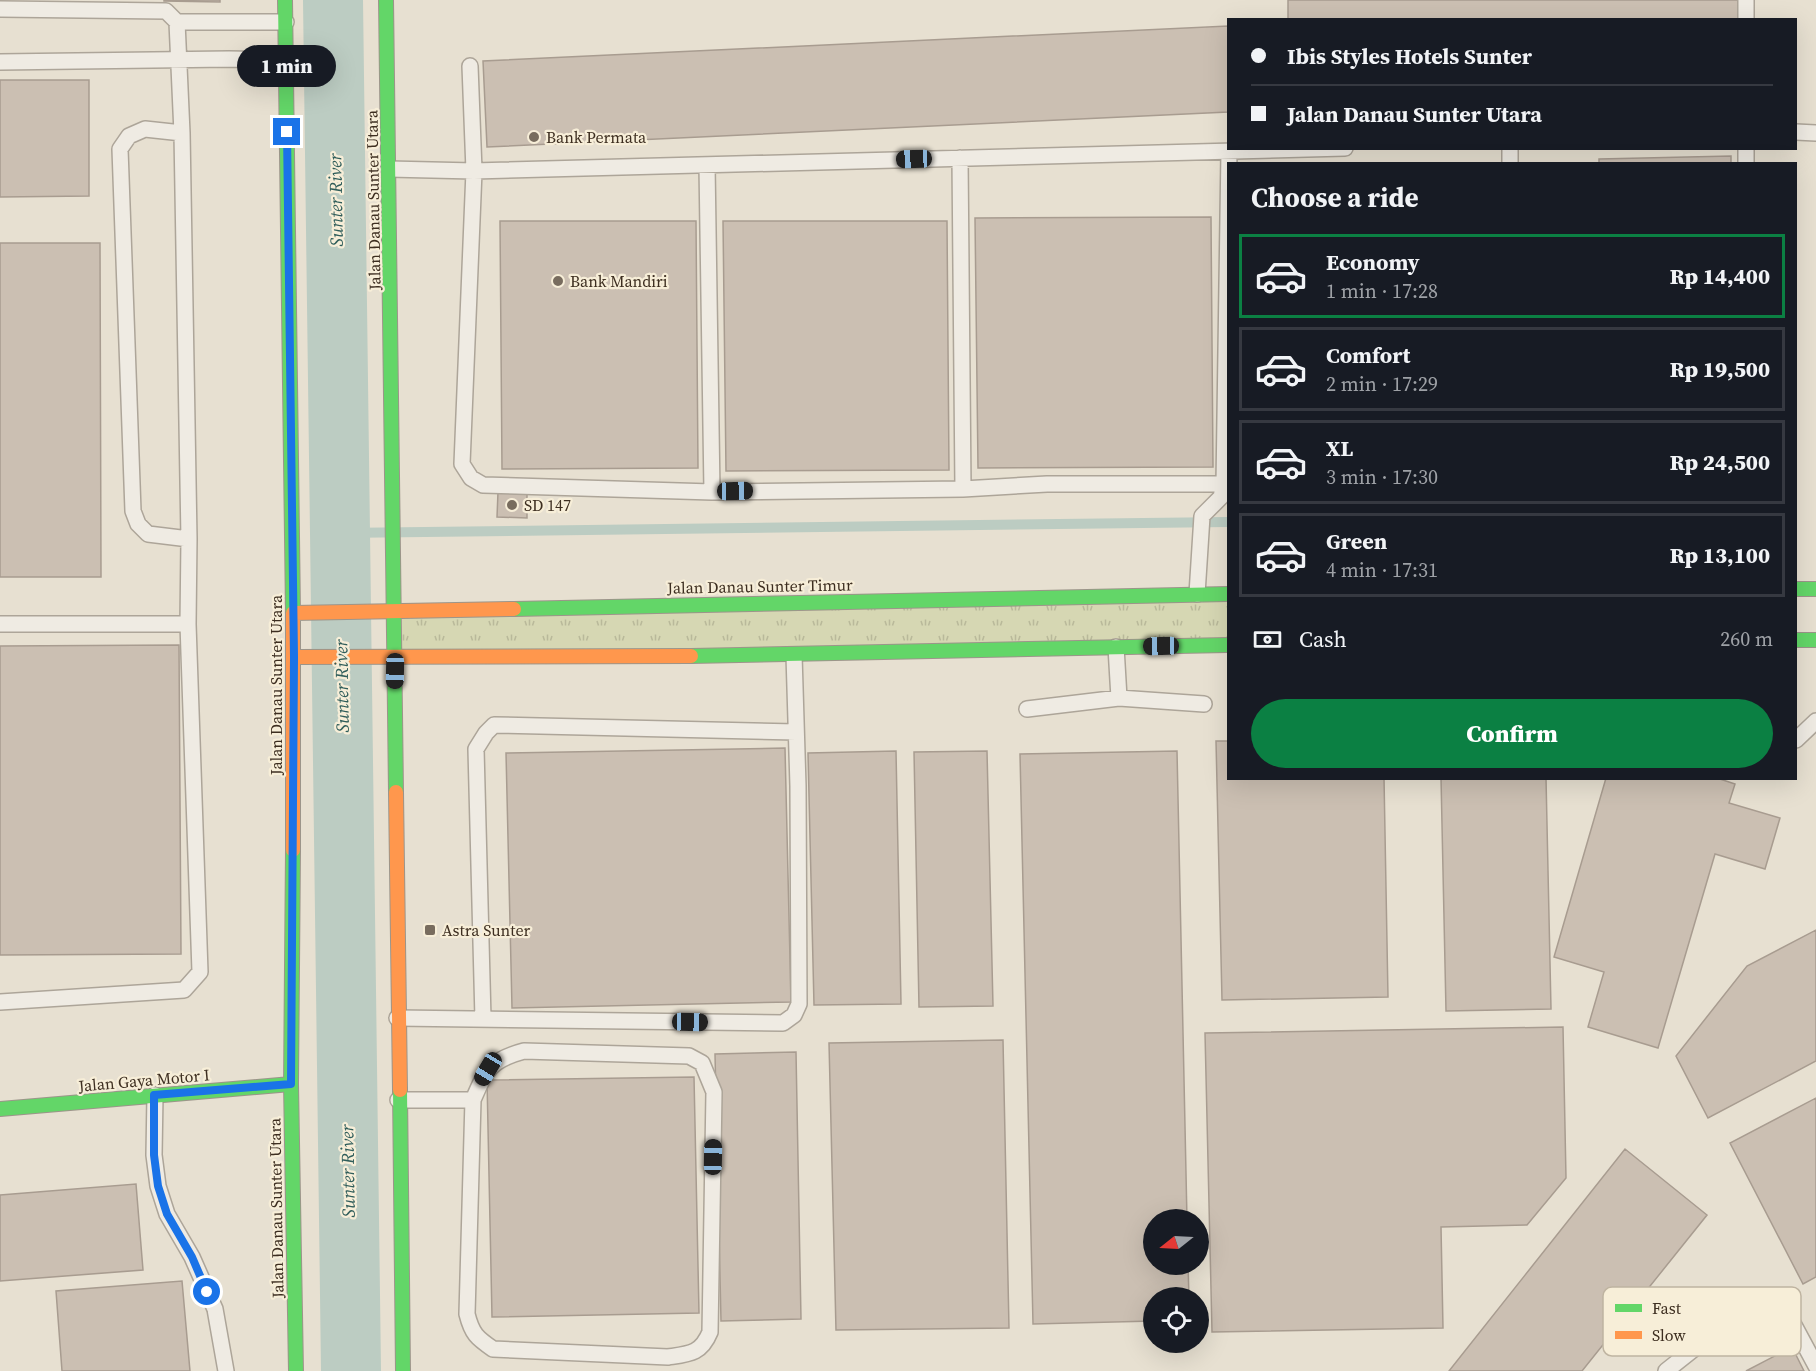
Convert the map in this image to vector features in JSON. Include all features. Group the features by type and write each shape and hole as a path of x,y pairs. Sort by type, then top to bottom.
{"main road":[{"name":"Jalan Danau Sunter Utara","path":"285,0 294,657 291,1084 296,1371"},
{"name":"Jalan Danau Sunter Utara","path":"386,0 403,1371"},
{"path":"1797,590 1816,589"},
{"name":"Jalan Danau Sunter Timur","path":"293,613 1227,594"},
{"path":"1797,640 1816,640"},
{"path":"294,657 794,655 1227,645"},
{"name":"Jalan Gaya Motor I","path":"0,1109 291,1084"}],"lane":[{"path":"1746,0 1746,18"},
{"path":"0,9 141,5 166,11 177,22 182,133 189,539 188,624 200,972 184,990 0,1002"},
{"path":"177,22 286,21"},
{"path":"0,62 286,60"},
{"path":"470,66 474,171 462,464 471,478 483,485 712,492 963,489 1047,484 1225,493"},
{"path":"182,133 145,129 129,136 120,149 133,511 138,524 147,534 189,539"},
{"path":"1797,132 1816,133"},
{"path":"389,169 474,171 1268,150"},
{"path":"1229,151 1229,162"},
{"path":"960,158 963,489"},
{"path":"707,165 712,492"},
{"path":"1197,594 1202,516 1225,493 1227,322"},
{"path":"0,624 188,624"},
{"path":"1116,647 1119,698"},
{"path":"397,1018 783,1023 794,1015 799,1004 794,655"},
{"path":"1027,710 1119,698 1204,704"},
{"path":"1797,739 1816,721"},
{"path":"483,1019 476,749 486,733 494,726 796,732"},
{"path":"524,1052 689,1056 702,1063 714,1092 710,1332 705,1344 668,1364 493,1349 478,1338 470,1329 467,1314 473,1100 488,1069 503,1057 524,1052"},
{"path":"154,1095 154,1155 158,1186 167,1214 192,1257 215,1310 226,1371"},
{"path":"398,1100 473,1100"},
{"path":"1801,1338 1816,1366"},
{"path":"1665,1371 1684,1356"}],"green space":[{"path":"1227,596 1227,644 395,658 394,610"}],"building":[{"path":"220,0 220,2 164,1"},
{"path":"1288,0 1740,0 1740,18 1288,18"},
{"path":"1227,26 1227,112 487,147 483,61"},
{"path":"0,80 89,80 89,196 0,197"},
{"path":"1731,156 1731,162 1599,162 1599,159"},
{"path":"1211,217 1213,467 978,468 975,218"},
{"path":"500,221 696,221 698,468 502,469"},
{"path":"723,221 947,221 949,470 726,471"},
{"path":"0,243 100,243 101,577 0,577"},
{"name":"SD 147","path":"498,492 527,492 527,518 497,517"},
{"path":"179,645 181,954 0,955 0,646"},
{"path":"1216,741 1227,741 1227,780 1384,780 1388,997 1222,1000"},
{"path":"785,748 791,1002 512,1008 506,753"},
{"path":"896,751 901,1004 814,1005 808,753"},
{"path":"987,751 993,1006 919,1007 914,752"},
{"path":"1177,751 1187,1209 1143,1209 1143,1275 1188,1275 1189,1287 1143,1287 1143,1321 1033,1324 1020,754"},
{"path":"1441,780 1546,780 1551,1009 1446,1011"},
{"path":"1605,780 1723,780 1735,784 1729,803 1780,818 1765,869 1715,854 1658,1048 1588,1027 1604,972 1554,957"},
{"path":"1816,930 1816,1061 1708,1118 1676,1056 1747,966"},
{"path":"1563,1027 1566,1178 1527,1225 1441,1227 1443,1328 1212,1332 1205,1033"},
{"path":"1003,1040 1009,1328 836,1330 829,1043"},
{"path":"796,1052 801,1319 721,1321 715,1054"},
{"path":"694,1077 699,1313 492,1317 487,1080"},
{"path":"1816,1098 1816,1277 1803,1284 1730,1143"},
{"path":"1625,1149 1707,1215 1649,1287 1603,1287 1603,1345 1582,1371 1449,1371"},
{"path":"136,1184 143,1270 0,1281 0,1195"},
{"path":"182,1281 190,1371 62,1371 56,1291"},
{"path":"1775,1356 1796,1356 1804,1371 1746,1371"}],"waterway":[{"name":"Sunter River","path":"333,0 351,1371"},
{"path":"339,533 1227,522"}],"traffic: fast":[{"path":"285,0 293,613"},
{"path":"386,0 396,792"},
{"path":"1797,589 1816,589"},
{"path":"514,609 1227,594"},
{"path":"1797,640 1816,640"},
{"path":"691,656 1227,645"},
{"path":"293,850 291,1084 296,1371"},
{"path":"0,1109 291,1084"},
{"path":"400,1090 403,1371"}],"traffic: slow":[{"path":"293,613 514,609"},
{"path":"293,613 293,850"},
{"path":"294,657 691,656"},
{"path":"396,792 400,1090"}],"place":[{"name":"Bank Permata","path":"534,137"},
{"name":"Bank Mandiri","path":"558,281"},
{"name":"SD 147","path":"512,505"},
{"name":"Astra Sunter","path":"430,930"}],"route":[{"path":"207,1292 192,1257 167,1214 158,1186 154,1155 154,1095 291,1084 294,657 287,132"}]}
